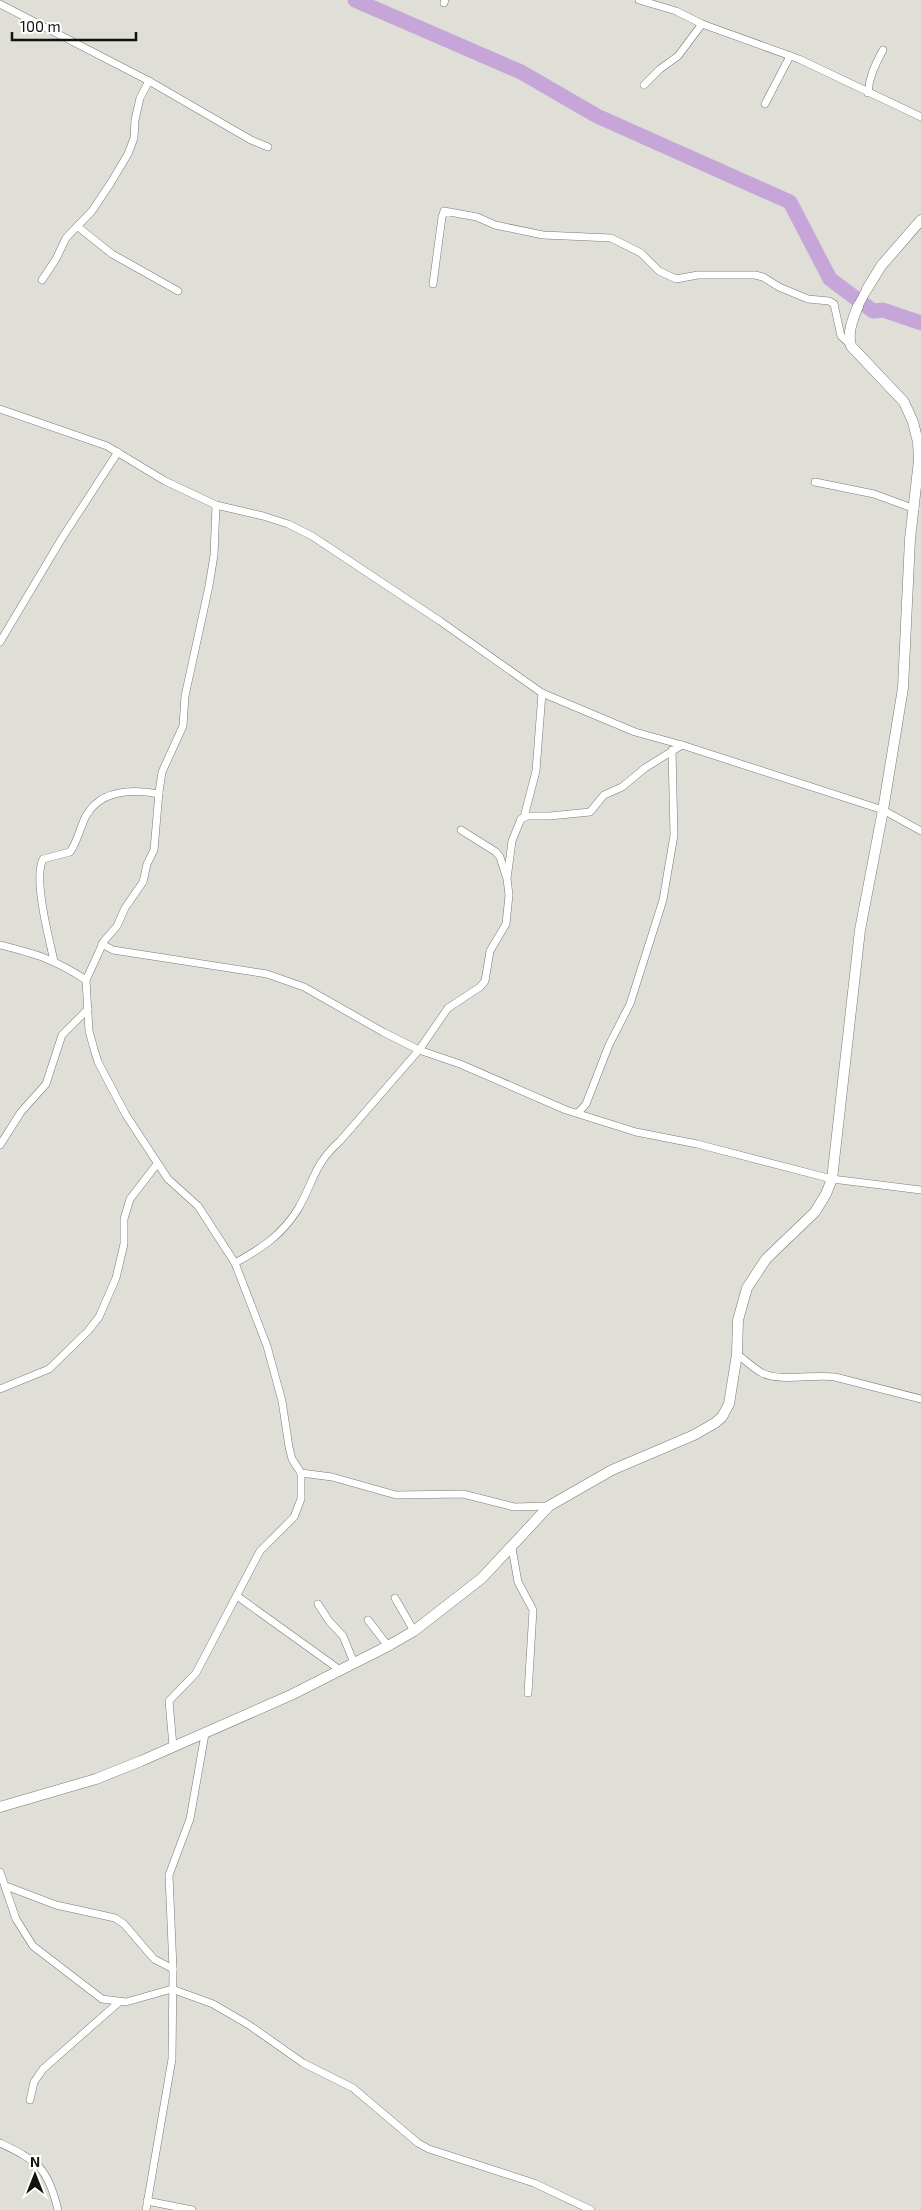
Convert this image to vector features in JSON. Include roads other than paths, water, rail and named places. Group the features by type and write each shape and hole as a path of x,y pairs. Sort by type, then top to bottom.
{"main road":[{"path":"867,289 881,266 921,220"},
{"path":"0,1807 96,1779 172,1746 205,1734 388,1646 414,1630 482,1578 512,1548 549,1506 612,1470 694,1435 722,1417 729,1404 737,1354 738,1320 747,1288 766,1259 815,1212 826,1194 832,1179 860,930 883,810 903,688 910,538 919,490 918,442 910,415 899,396 851,346 849,339 850,330 858,306"}],"street":[{"path":"639,0 676,11 702,24 790,56 821,69 868,94 921,117"},
{"path":"0,4 149,81 268,148"},
{"path":"644,85 660,69 678,56 702,24"},
{"path":"868,94 868,82 872,70 883,50"},
{"path":"765,104 790,56"},
{"path":"42,280 56,259 66,238 92,211 128,154 134,138 135,120 140,98 149,81"},
{"path":"433,284 444,211 459,213 477,217 495,225 542,235 611,238 641,253 659,271 676,279 698,275 763,276 779,287 808,299 829,301 834,304 841,336 851,346"},
{"path":"77,226 117,258 178,291"},
{"path":"858,306 867,289"},
{"path":"0,409 92,440 118,452 165,481 216,506 272,519 312,536 440,621 542,693 624,728 883,810 921,831"},
{"path":"0,642 62,538 118,452"},
{"path":"815,482 874,494 915,510"},
{"path":"172,1746 168,1715 169,1701 196,1673 260,1551 294,1517 300,1499 301,1473 292,1459 289,1448 282,1401 267,1346 235,1263 198,1206 174,1185 157,1164 126,1115 98,1062 89,1031 86,980 102,944 117,926 125,908 143,882 147,864 154,850 159,794 164,768 183,726 185,696 214,555 216,506"},
{"path":"507,879 512,841 521,819 524,817 536,771 542,693"},
{"path":"521,819 527,816 590,812 604,795 622,787 630,779 682,745"},
{"path":"578,1114 586,1104 609,1045 630,1004 663,900 674,835 672,750"},
{"path":"54,961 42,910 39,866 42,859 70,852 86,816 92,807 102,800 125,791 137,790 159,794"},
{"path":"235,1263 274,1240 283,1230 298,1209 322,1159 340,1142 419,1050 448,1008 480,987 485,981 490,951 506,924 509,895 507,879 500,857 496,852 461,830"},
{"path":"102,944 113,950 267,974 288,981 304,987 383,1032 419,1050 460,1064 519,1091 578,1114 636,1132 697,1144 832,1179 921,1190"},
{"path":"0,945 38,954 86,980"},
{"path":"0,1146 21,1112 46,1084 62,1035 88,1009"},
{"path":"0,1389 49,1370 88,1331 99,1317 116,1278 125,1238 124,1219 130,1199 157,1164"},
{"path":"737,1354 761,1372 774,1377 821,1375 835,1377 921,1399"},
{"path":"301,1473 332,1477 396,1495 463,1494 514,1507 549,1506"},
{"path":"512,1548 518,1582 533,1610 528,1693"},
{"path":"237,1596 340,1670"},
{"path":"395,1598 414,1630"},
{"path":"318,1604 329,1621 343,1636 354,1663"},
{"path":"368,1620 388,1646"},
{"path":"146,2210 170,2074 173,1969 169,1875 190,1818 205,1734"},
{"path":"0,1872 16,1919 33,1946 102,1999 126,2002 172,1989 213,2004 249,2025 303,2063 367,2097 418,2143 429,2149 534,2183 591,2210"},
{"path":"6,1886 56,1904 115,1918 124,1924 154,1959 173,1969"},
{"path":"30,2100 34,2082 43,2069 118,2002"},
{"path":"0,2143 22,2153 45,2173 52,2185 58,2210"},
{"path":"147,2201 192,2210"}],"waterway":[{"path":"355,0 521,72 597,116 790,202 830,279 873,311 883,310 921,323"}]}
